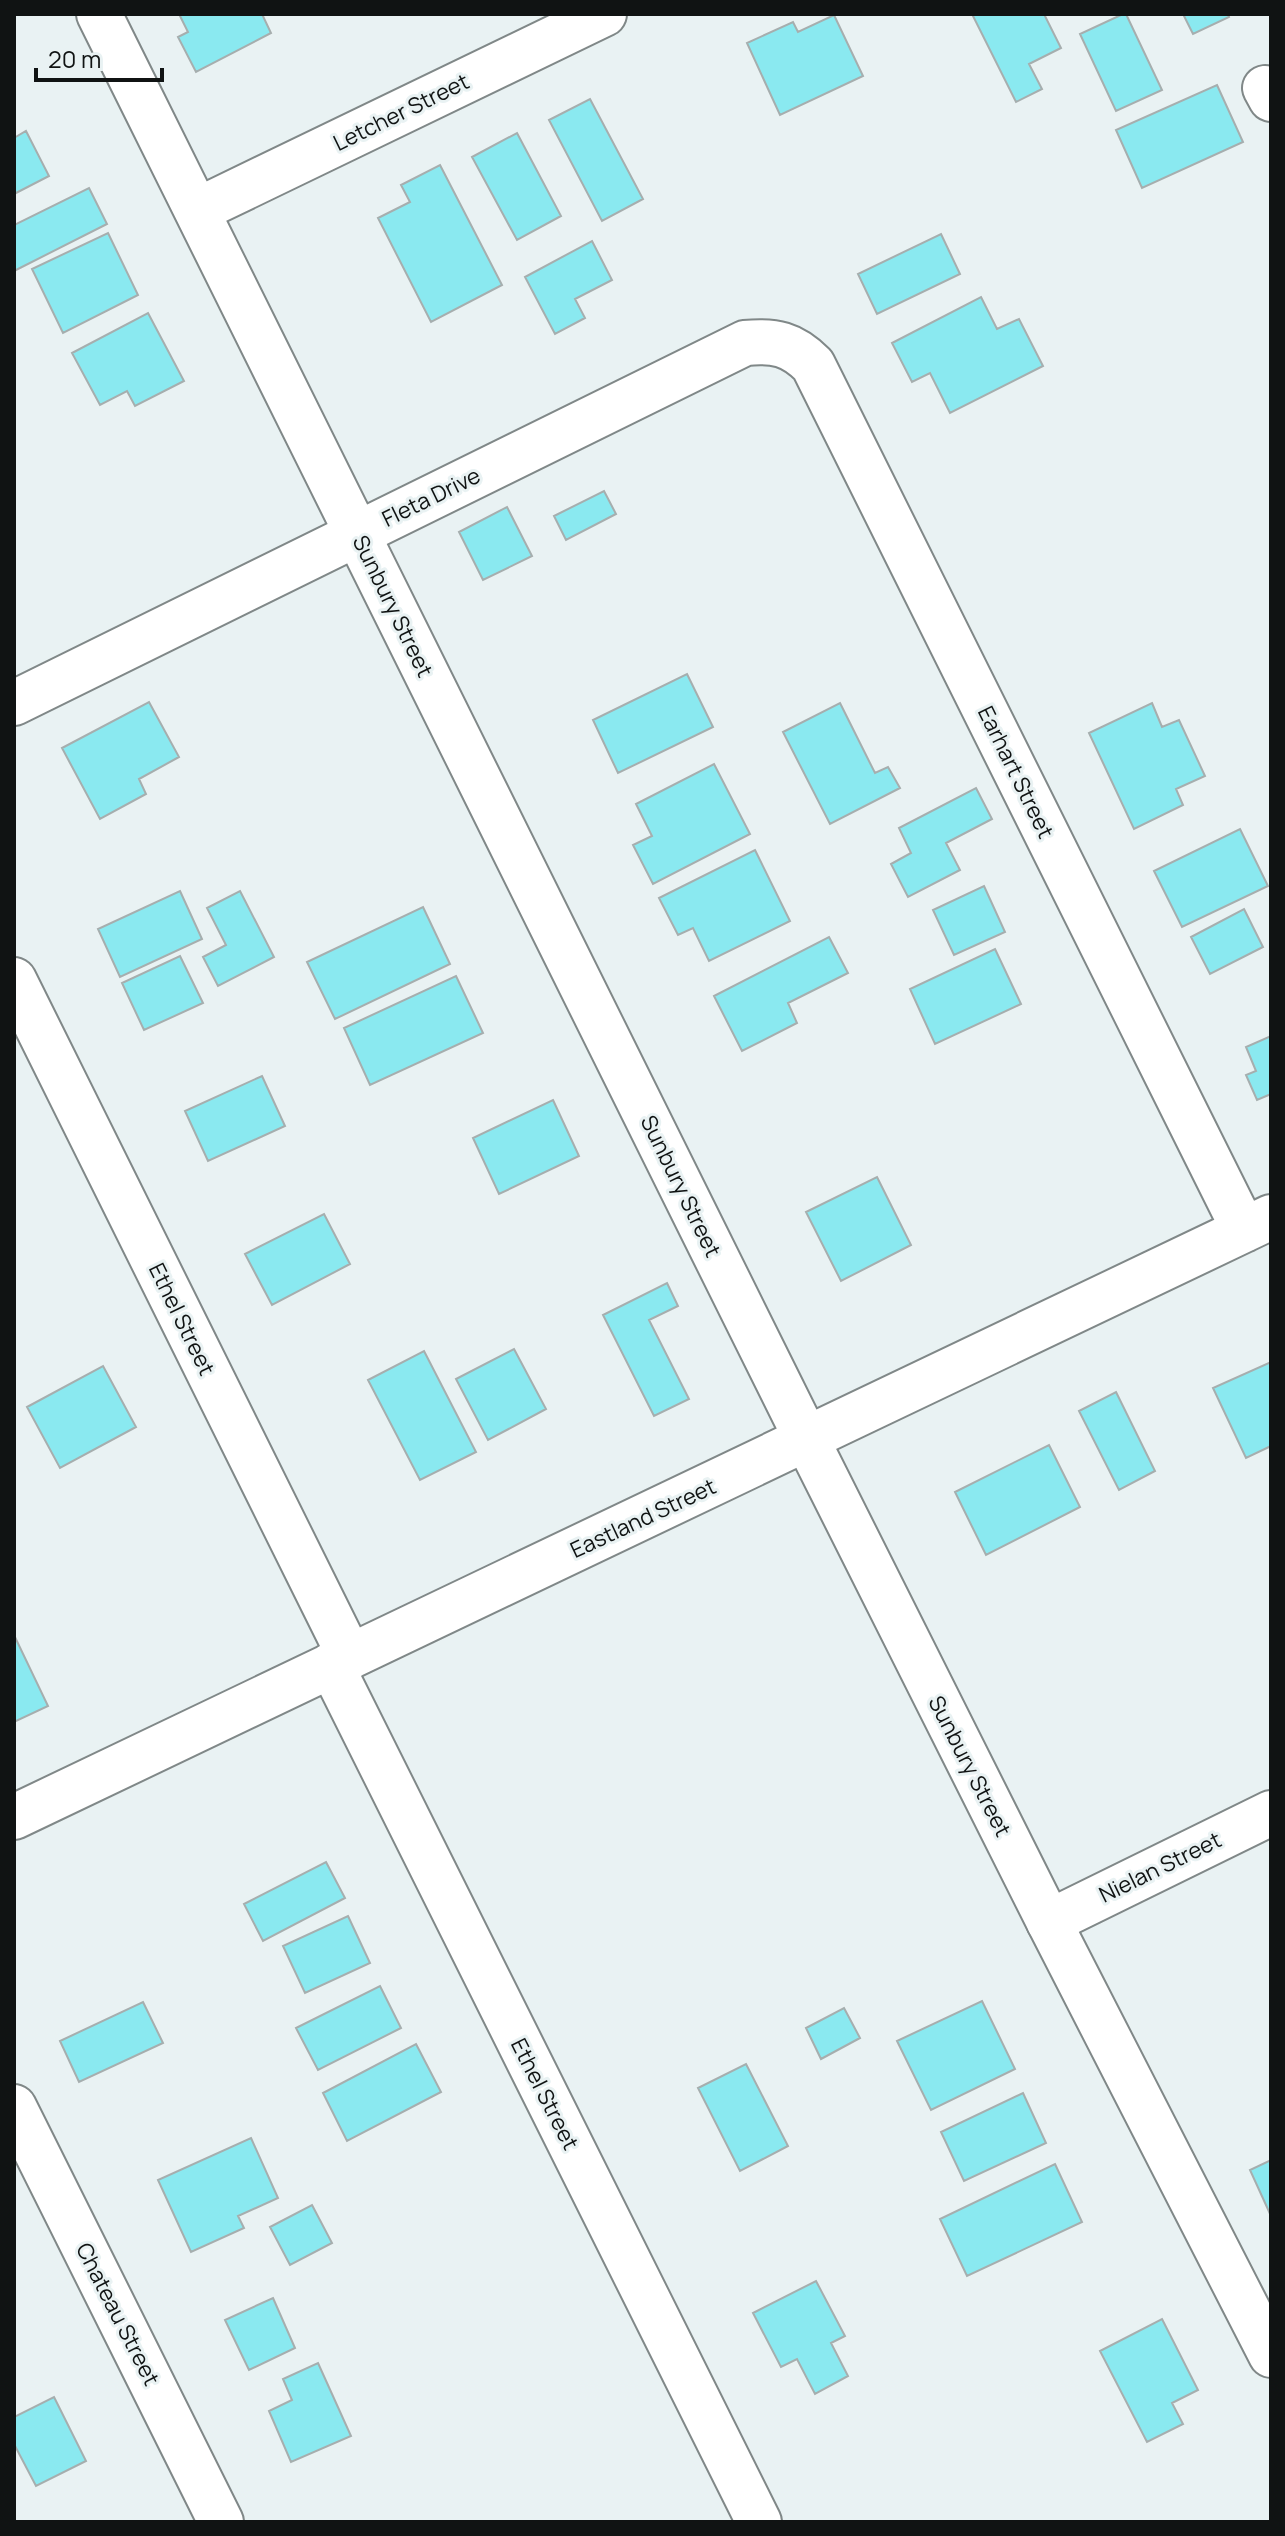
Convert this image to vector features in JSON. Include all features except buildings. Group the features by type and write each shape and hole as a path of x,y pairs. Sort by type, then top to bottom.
{"street":[{"name":"Sunbury Street","path":"99,14 807,1440 1271,2355"},
{"name":"Letcher Street","path":"198,210 604,14"},
{"name":"Fleta Drive","path":"14,703 745,343 764,341"},
{"name":"Earhart Street","path":"764,341 797,349 813,365 1258,1224"},
{"name":"Ethel Street","path":"14,980 759,2522"},
{"name":"Eastland Street","path":"14,1817 1258,1224"},
{"name":"Nielan Street","path":"1049,1922 1271,1813"},
{"name":"Chateau Street","path":"14,2107 221,2522"}]}
